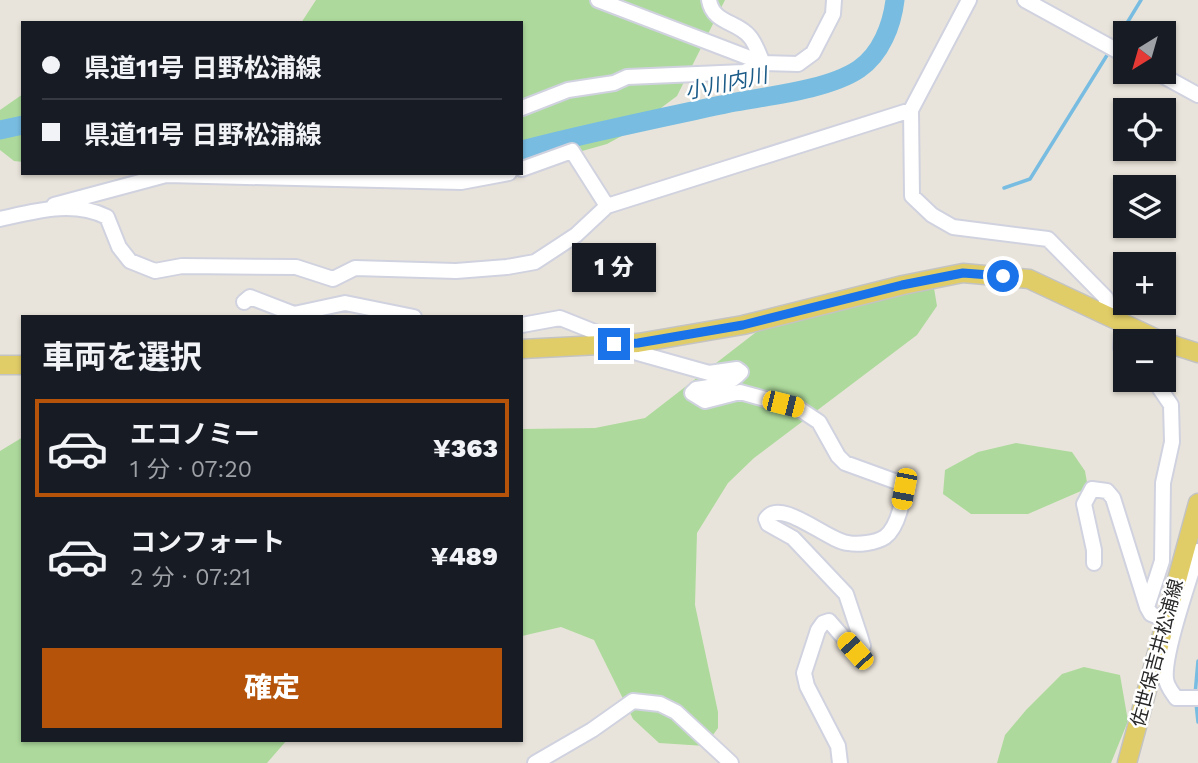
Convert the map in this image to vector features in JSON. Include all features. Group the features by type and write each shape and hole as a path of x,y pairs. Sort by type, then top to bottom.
{"main road":[{"path":"523,349 638,343 743,325 902,285 963,273 1029,279 1135,329"},
{"path":"1176,346 1198,353"},
{"path":"0,365 21,365"},
{"name":"佐世保吉井松浦線","path":"1127,763 1198,503"}],"street":[{"path":"598,0 763,63 798,64 813,53 833,14 834,0"},
{"path":"709,0 710,9 720,19 750,35 763,63"},
{"path":"969,0 911,110 912,195 932,215 953,227 1048,239 1107,298 1106,315"},
{"path":"1026,0 1113,48"},
{"path":"523,107 568,90 614,83 627,76 744,72 763,63"},
{"path":"1176,83 1198,95"},
{"path":"0,219 49,208 91,209 107,217 119,247 130,261 155,271 182,266 296,267 333,279 355,268 456,271 507,267 535,262 576,235 607,206 911,110"},
{"path":"523,169 572,151 607,206"},
{"path":"49,208 59,201 166,175 461,182 498,175"},
{"path":"247,306 294,314 345,303 404,315"},
{"path":"523,326 560,318 600,334 614,344 709,373 737,369 741,372 736,378 721,385 696,388 692,393 705,401 740,392 798,408 820,422 838,456 845,463 900,483 904,489 896,519 886,537 874,541 841,543 788,514 770,513 766,519 768,524 793,538 846,594 860,636 863,646 860,652 855,651 830,621 823,623 818,630 816,645 804,673 807,687 838,746 840,763"},
{"path":"1123,323 1123,329"},
{"path":"1147,607 1162,561 1163,483 1172,442 1171,405 1162,392"},
{"path":"1094,563 1094,550 1084,504 1092,489 1101,489 1113,498 1147,607 1152,614 1167,620"},
{"path":"1198,551 1172,644 1166,676 1168,687 1176,698 1198,698"},
{"path":"535,763 592,730 634,701 660,704 676,712 731,763"}],"green space":[{"path":"316,0 725,0 677,96 629,132 607,144 523,165 523,21 302,21"},
{"path":"21,95 21,162 14,161 0,150 0,110"},
{"path":"920,281 934,288 937,306 917,335 754,458 728,483 697,533 695,605 718,712 718,728 705,746 659,743 633,719 594,640 561,627 523,636 523,429 595,428 645,418 777,316"},
{"path":"21,438 21,742 285,742 267,763 0,763 0,451"},
{"path":"1016,443 1072,452 1085,471 1088,488 1028,514 971,514 943,494 945,470 978,452"},
{"path":"1084,667 1120,675 1128,721 1111,763 997,763 1005,735 1026,710 1062,674"}],"waterway":[{"name":"小川内川","path":"523,150 678,114 797,91 846,76 867,63 879,47 888,29 895,0"},
{"path":"1128,21 1141,0"},
{"path":"1004,188 1030,179 1109,52"},
{"name":"小川内川","path":"0,130 21,125"},
{"path":"1195,695 1198,661"},
{"path":"1196,703 1198,722"}],"route":[{"path":"614,344 638,343 743,325 902,285 963,273 1003,276"}]}
